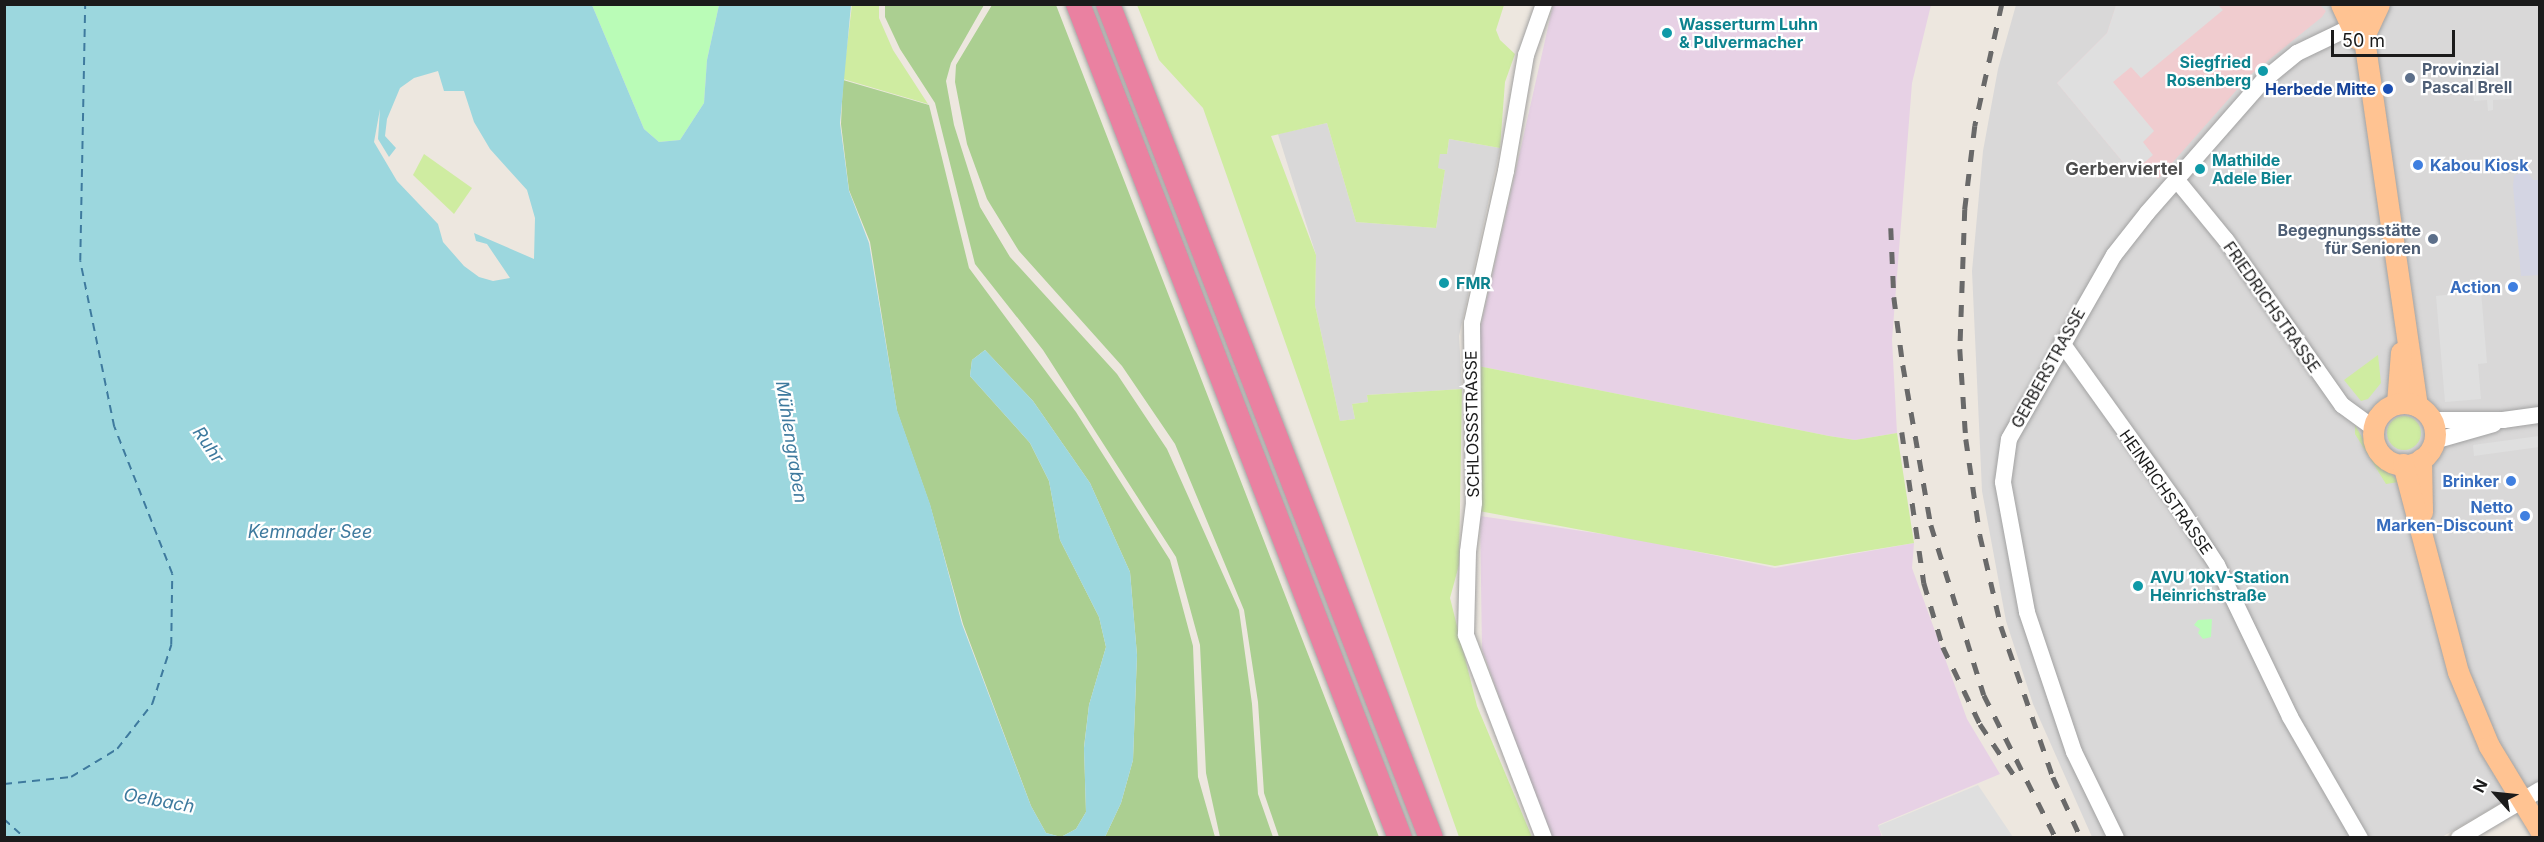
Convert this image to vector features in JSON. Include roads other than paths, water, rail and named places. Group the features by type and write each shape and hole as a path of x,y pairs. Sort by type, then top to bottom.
{"highway":[{"path":"1078,4 1400,837"},
{"path":"1108,4 1431,837"}],"main road":[{"path":"2341,4 2358,30 2368,61 2416,410 2434,441 2412,462 2393,462 2377,449 2374,428 2382,412 2416,410"},
{"path":"2358,30 2359,4"},
{"path":"2358,30 2379,4"},
{"path":"2412,462 2421,525 2458,672 2489,746 2540,830"}],"street":[{"name":"SCHLOSSSTRASSE","path":"1544,4 1526,55 1506,171 1472,323 1474,492 1468,552 1466,635 1544,837"},
{"name":"GERBERSTRASSE","path":"2116,837 2074,752 2027,612 2007,520 2003,482 2009,439 2114,255 2176,179 2264,80 2297,53 2358,30"},
{"name":"FRIEDRICHSTRASSE","path":"2176,179 2226,240 2342,405 2374,428"},
{"name":"HEINRICHSTRASSE","path":"2062,343 2178,505 2217,565 2290,717 2360,837"},
{"path":"2416,410 2504,420"},
{"path":"2434,441 2504,420 2540,415"},
{"path":"2459,837 2520,799 2540,790"}],"water":[{"name":"Kemnader See","path":"5,4 592,5 644,129 659,142 680,140 704,103 707,60 719,5 851,5 840,123 849,191 869,243 897,410 930,504 962,624 1031,806 1046,833 1061,837 5,837","holes":["438,71 444,91 464,91 474,122 490,149 527,190 535,218 534,259 474,233 476,241 487,244 510,278 493,281 479,277 464,266 443,242 438,224 397,181 374,142 380,109 378,139 389,157 396,148 385,136 387,119 400,88 414,78"]},
{"path":"985,350 1033,401 1090,483 1130,572 1137,655 1133,760 1121,803 1105,837 1061,837 1076,829 1086,812 1084,748 1089,705 1106,647 1099,617 1060,540 1049,481 1030,443 970,376 972,360"}],"railway":[{"path":"2002,4 1975,126 1965,209 1960,349 1966,439 1980,535 2001,626 2053,777 2081,838"},
{"path":"1891,228 1894,297 1903,365 1931,525 1984,695 2056,838"},
{"path":"1902,432 1924,583 1943,647 1980,724 2014,775"}],"place":[{"name":"Wasserturm Luhn & Pulvermacher","path":"1667,33"},
{"name":"Siegfried Rosenberg","path":"2263,71"},
{"name":"Provinzial Pascal Brell","path":"2410,78"},
{"name":"Herbede Mitte","path":"2388,89"},
{"name":"Kabou Kiosk","path":"2418,165"},
{"name":"Mathilde Adele Bier","path":"2200,169"},
{"name":"Begegnungsstätte für Senioren","path":"2433,239"},
{"name":"FMR","path":"1444,283"},
{"name":"Action","path":"2513,287"},
{"name":"Brinker","path":"2511,481"},
{"name":"Netto Marken-Discount","path":"2525,516"},
{"name":"AVU 10kV-Station Heinrichstraße","path":"2138,586"}],"district":[{"name":"Gerberviertel","path":"2124,169"}],"water label":[{"name":"Mühlengraben","path":"791,442"},
{"name":"Ruhr","path":"208,445"},
{"name":"Oelbach","path":"159,801"}]}
